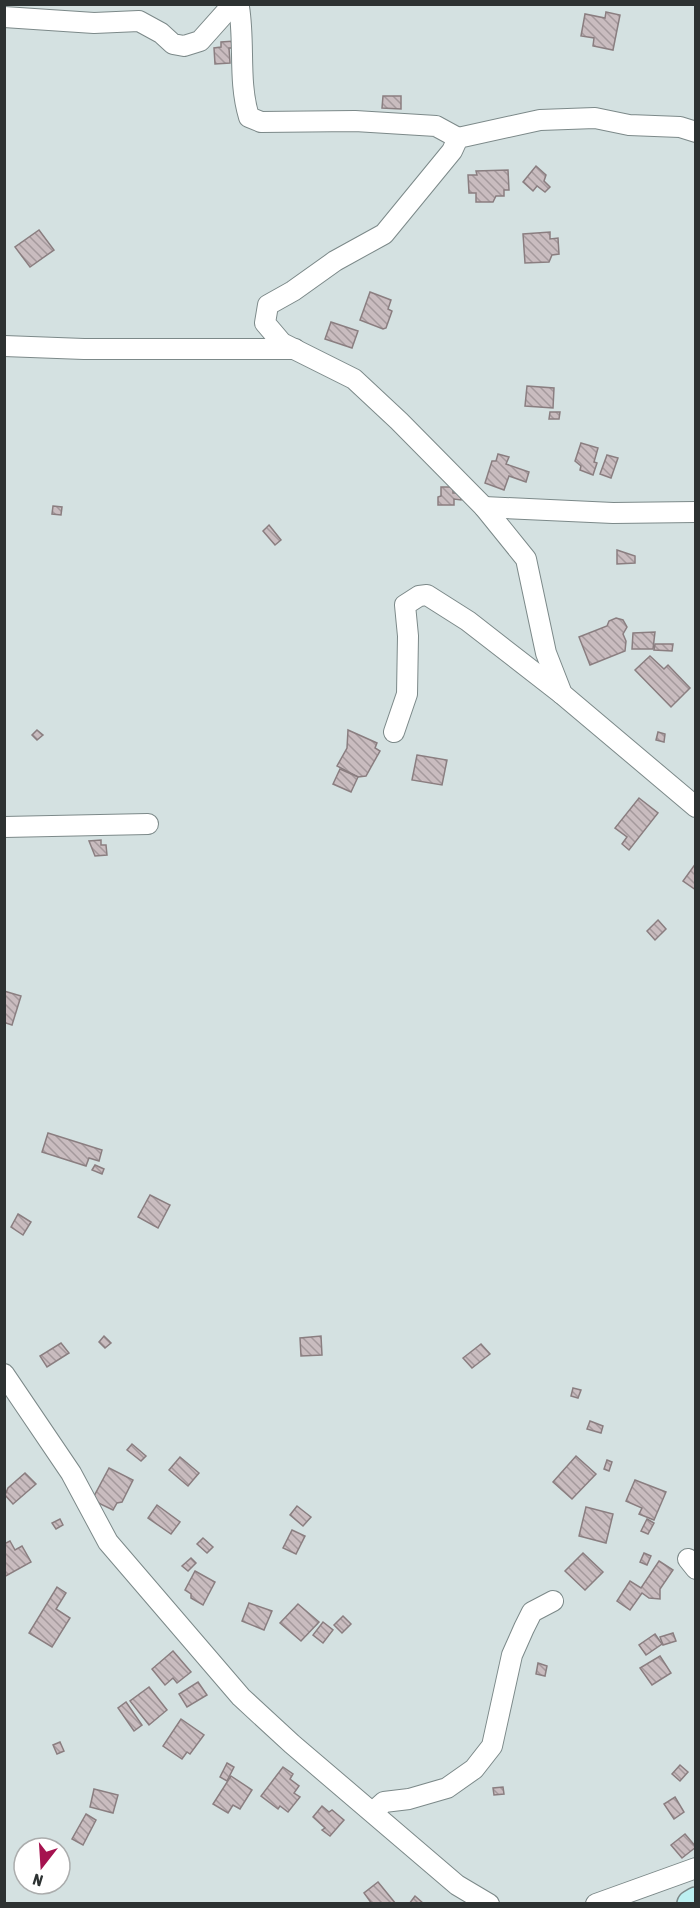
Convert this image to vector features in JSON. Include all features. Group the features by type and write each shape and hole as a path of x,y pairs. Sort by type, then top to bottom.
{"street":[{"path":"4,17 94,23 139,21 161,33 173,44 184,46 200,40 235,4 239,7 242,26 243,99 249,117 261,122 355,121 436,126 458,138 540,120 595,118 629,125 680,127 696,132"},
{"path":"458,138 452,151 384,234 335,261 293,291 268,305 265,323 282,343 354,379 484,507 526,559 546,653 562,694"},
{"path":"4,346 84,349 298,349"},
{"path":"484,507 613,513 696,512"},
{"path":"394,732 407,694 408,636 405,605 419,596 427,595 468,621 562,694 696,807"},
{"path":"4,827 148,824"},
{"path":"4,1374 71,1473 108,1542 241,1697 292,1744 457,1885 489,1904"},
{"path":"373,1812 384,1802 409,1799 447,1788 474,1769 492,1746 512,1655 524,1628 532,1612 553,1601"},
{"path":"596,1904 696,1868"},
{"path":"691,1904 696,1901"}],"building":[{"path":"606,12 620,15 613,50 593,46 594,38 581,36 585,14 605,18"},
{"path":"235,41 236,48 229,48 230,63 215,64 214,48 221,47 221,42"},
{"path":"383,96 401,96 401,109 382,108"},
{"path":"536,166 546,175 544,181 550,187 545,192 537,186 533,191 523,182"},
{"path":"508,170 509,190 504,190 504,196 496,196 493,202 476,202 476,193 469,193 468,175 477,175 476,171"},
{"path":"39,230 54,250 30,267 15,247"},
{"path":"550,232 550,239 558,238 559,254 552,255 549,262 525,263 523,234"},
{"path":"370,292 391,300 388,309 392,311 386,328 383,329 360,320"},
{"path":"331,322 358,331 352,348 325,339"},
{"path":"527,386 554,388 553,408 525,406"},
{"path":"550,412 560,412 559,419 549,419"},
{"path":"581,443 598,448 593,475 580,470 581,466 575,461"},
{"path":"498,454 509,457 506,464 529,472 526,482 509,476 504,490 485,483 492,461 496,461"},
{"path":"607,455 618,458 611,478 600,474"},
{"path":"441,487 453,487 453,493 461,493 461,500 454,499 454,505 438,505"},
{"path":"53,506 62,507 61,515 52,514"},
{"path":"269,525 281,540 275,545 263,531"},
{"path":"617,550 635,556 635,563 617,564"},
{"path":"616,618 623,620 627,627 623,634 626,641 625,651 590,665 579,637 607,626 609,621"},
{"path":"655,632 653,649 632,649 633,633"},
{"path":"655,644 673,644 672,651 654,650"},
{"path":"650,656 664,669 668,665 690,688 671,707 635,670"},
{"path":"37,730 43,735 37,740 32,735"},
{"path":"348,730 377,743 375,748 380,751 366,776 358,777 337,766 347,748"},
{"path":"658,732 665,734 664,742 656,740"},
{"path":"417,755 447,760 442,785 412,780"},
{"path":"340,769 358,777 351,792 333,784"},
{"path":"639,798 658,813 629,850 622,844 627,837 615,828"},
{"path":"101,840 101,845 106,845 107,855 95,856 89,841"},
{"path":"696,863 696,890 683,881"},
{"path":"658,920 666,929 655,940 647,931"},
{"path":"4,991 21,996 12,1025 6,1023 4,1025"},
{"path":"48,1133 102,1150 99,1161 89,1158 86,1166 42,1152"},
{"path":"95,1165 104,1169 102,1174 92,1170"},
{"path":"150,1195 170,1205 158,1228 138,1217"},
{"path":"18,1214 31,1222 23,1235 11,1227"},
{"path":"104,1336 111,1343 105,1348 99,1342"},
{"path":"321,1336 322,1355 301,1356 300,1338"},
{"path":"61,1343 69,1353 47,1367 40,1356"},
{"path":"481,1344 490,1354 472,1368 463,1358"},
{"path":"573,1388 581,1390 578,1398 571,1396"},
{"path":"590,1421 603,1426 601,1433 587,1429"},
{"path":"132,1444 146,1456 141,1461 127,1450"},
{"path":"576,1456 596,1474 572,1499 553,1482"},
{"path":"180,1457 199,1473 188,1486 169,1470"},
{"path":"607,1460 612,1462 609,1471 604,1469"},
{"path":"109,1468 133,1480 122,1502 117,1503 113,1510 92,1500"},
{"path":"25,1473 36,1484 13,1504 5,1495 8,1488"},
{"path":"635,1480 666,1492 654,1520 639,1514 642,1508 626,1501"},
{"path":"157,1505 180,1522 171,1534 148,1518"},
{"path":"297,1506 311,1517 303,1526 290,1515"},
{"path":"586,1507 613,1514 606,1543 579,1536"},
{"path":"60,1519 63,1525 56,1529 52,1523"},
{"path":"647,1519 654,1523 648,1534 641,1531"},
{"path":"292,1530 305,1536 296,1554 283,1548"},
{"path":"203,1538 213,1547 207,1553 197,1544"},
{"path":"10,1541 15,1550 22,1546 31,1562 4,1577 4,1544"},
{"path":"583,1553 603,1572 585,1590 565,1571"},
{"path":"644,1553 651,1556 647,1565 640,1562"},
{"path":"191,1558 196,1563 188,1571 182,1566"},
{"path":"659,1561 673,1570 660,1589 660,1599 649,1598 642,1593 630,1610 617,1601 630,1581 641,1588"},
{"path":"195,1571 215,1582 203,1605 191,1598 191,1594 185,1590"},
{"path":"57,1587 66,1593 56,1609 70,1618 52,1647 29,1633"},
{"path":"249,1603 272,1611 264,1630 242,1621"},
{"path":"298,1604 319,1622 301,1641 280,1623"},
{"path":"343,1616 351,1624 342,1633 334,1625"},
{"path":"323,1622 333,1630 323,1643 313,1635"},
{"path":"673,1633 676,1641 663,1645 660,1637"},
{"path":"655,1634 662,1644 646,1655 639,1645"},
{"path":"173,1651 191,1672 177,1683 173,1678 165,1685 152,1669"},
{"path":"660,1656 671,1673 652,1685 640,1668"},
{"path":"538,1663 547,1666 545,1676 536,1674"},
{"path":"198,1682 207,1695 187,1707 179,1694"},
{"path":"149,1687 167,1710 149,1725 130,1701"},
{"path":"126,1702 142,1725 134,1731 118,1708"},
{"path":"181,1719 204,1735 190,1754 187,1752 182,1759 163,1746"},
{"path":"60,1742 64,1751 57,1754 53,1745"},
{"path":"227,1763 234,1767 227,1781 220,1777"},
{"path":"680,1765 688,1772 680,1781 672,1774"},
{"path":"283,1767 293,1774 290,1779 299,1786 294,1793 300,1797 288,1812 280,1806 278,1809 261,1796"},
{"path":"231,1776 252,1790 240,1809 233,1805 228,1813 213,1804"},
{"path":"503,1787 504,1794 494,1795 493,1788"},
{"path":"94,1789 118,1795 113,1813 90,1807"},
{"path":"675,1797 684,1812 674,1819 664,1804"},
{"path":"322,1806 329,1812 332,1810 344,1820 330,1836 322,1830 325,1828 313,1817"},
{"path":"86,1814 96,1820 83,1845 72,1839"},
{"path":"685,1834 696,1847 682,1858 671,1845"},
{"path":"378,1882 396,1904 372,1904 364,1893"},
{"path":"415,1896 424,1904 409,1904"}]}
